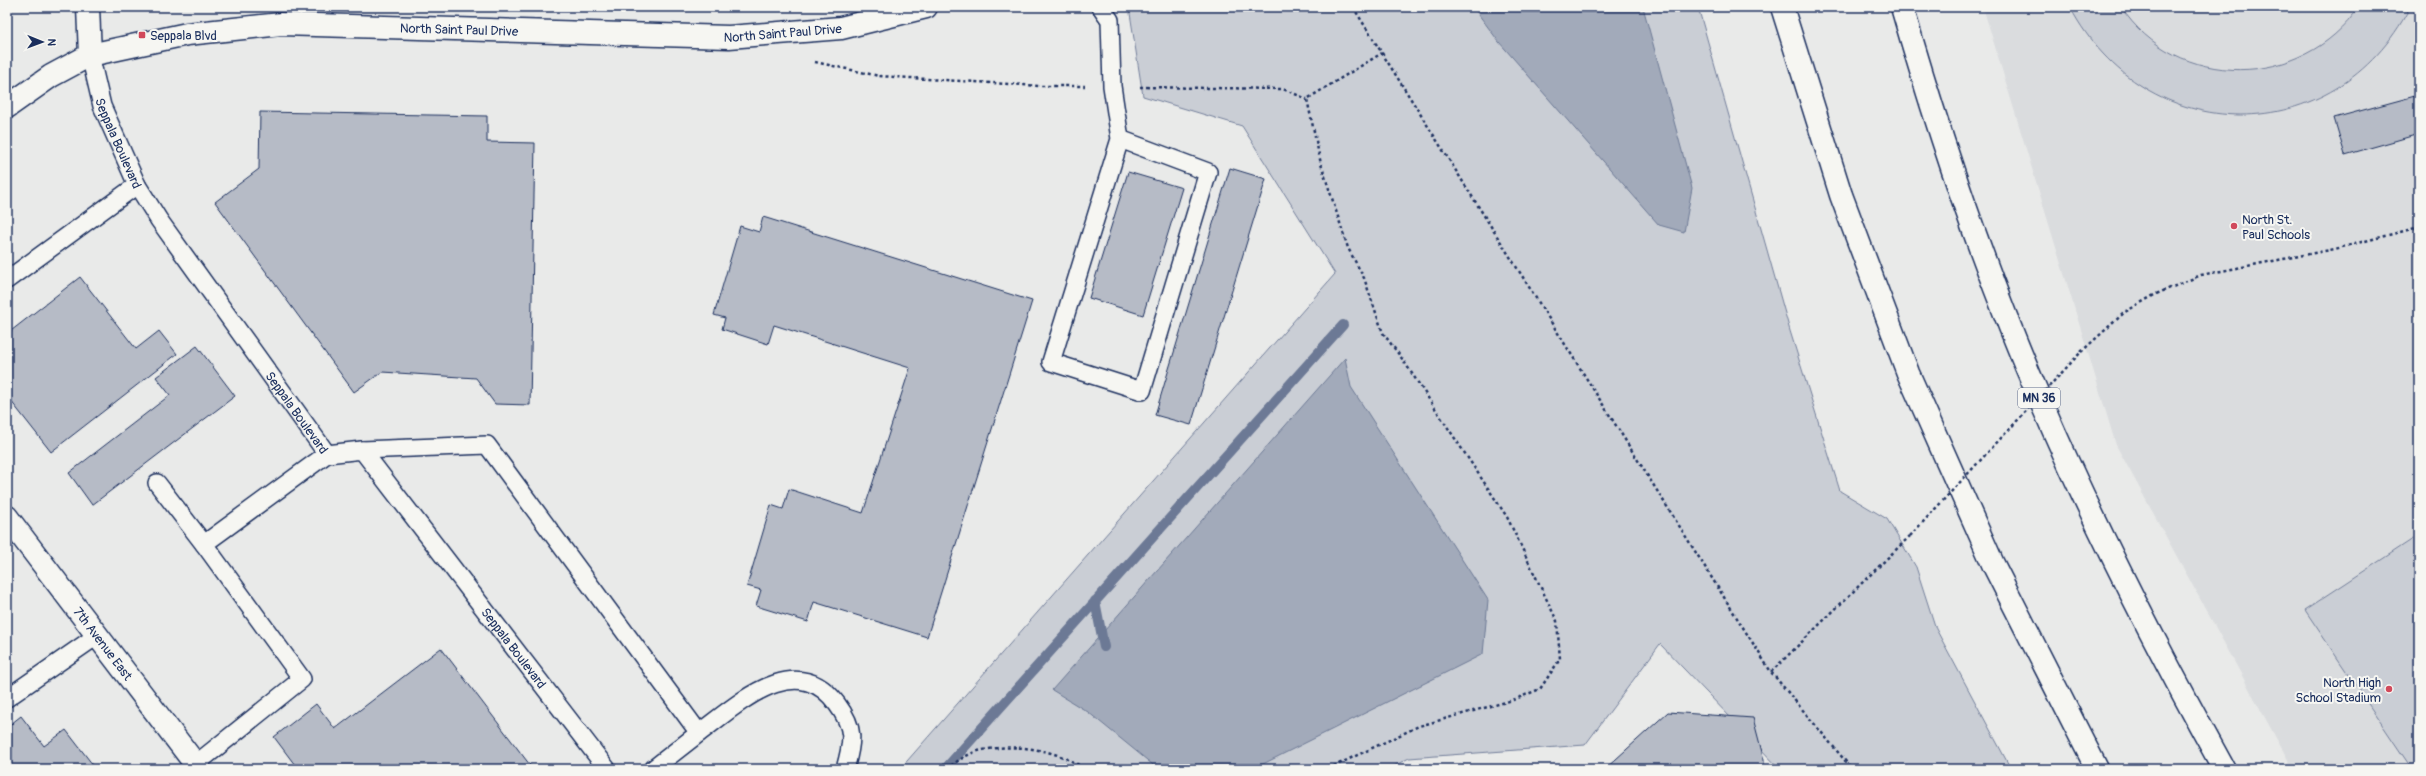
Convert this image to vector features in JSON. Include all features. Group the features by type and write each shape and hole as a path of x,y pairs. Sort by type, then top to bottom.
{"main road":[{"path":"88,7 90,55"},
{"name":"North Saint Paul Drive","path":"7,107 51,76 90,55 187,34 281,24 729,37 841,28 926,7"},
{"path":"1782,7 1841,195 1908,373 1993,564 2097,769"},
{"name":"MN 36","path":"1902,7 1966,212 2041,403 2139,611 2224,769"},
{"name":"7th Avenue East","path":"7,517 198,767"}],"lane":[{"path":"1101,7 1110,20 1112,86 1120,139 1051,362 1142,391 1208,172 1120,139"},
{"name":"Seppala Boulevard","path":"90,55 102,106 137,185 164,227 327,454 362,450 607,769"},
{"path":"7,280 137,185"},
{"path":"362,450 487,445 699,733"},
{"path":"204,544 327,454"},
{"path":"157,483 204,544 302,679 198,767"},
{"path":"7,698 98,636"},
{"path":"653,769 755,692 780,681 806,682 829,692 849,720 852,744 845,769"}],"path":[{"path":"1353,7 1771,672 1852,769"},
{"path":"1308,99 1382,53"},
{"path":"815,62 879,76 1040,86 1283,89 1308,99"},
{"path":"1308,99 1321,164 1348,248 1364,278 1383,333 1404,360 1507,517 1557,621 1560,659 1540,689 1513,700 1419,726 1328,769"},
{"path":"1771,672 1910,536 2081,352 2125,312 2156,294 2201,276 2335,249 2419,227"},
{"path":"946,769 977,751 1004,748 1046,750 1077,763 1084,769"}],"shaded area":[{"path":"1129,7 1698,7 1790,331 1840,491 1887,519 1916,567 1936,629 2011,769 1780,769 1660,644 1585,745 1409,758 1388,769 900,769 1335,274 1242,126 1143,96"},
{"name":"North St. Paul Schools","path":"1983,7 2419,7 2419,769 2293,769 2116,445"},
{"path":"2070,7 2121,7 2145,35 2174,54 2206,66 2240,70 2274,66 2306,54 2335,34 2359,7 2410,7 2377,54 2336,88 2290,108 2240,115 2191,108 2144,88 2103,54"},
{"name":"North High School Stadium","path":"2419,535 2419,769 2412,769 2305,610"}],"water":[{"path":"1473,7 1643,7 1692,188 1684,232 1659,225 1499,42"},
{"path":"1345,358 1351,387 1488,600 1483,654 1253,769 1158,769 1088,712 1052,690"}],"building":[{"path":"2415,96 2419,109 2419,134 2345,155 2334,118"},
{"path":"260,112 487,116 487,142 535,143 530,405 495,404 476,378 382,372 354,392 215,202 259,169"},
{"path":"1230,168 1266,179 1191,425 1155,415"},
{"path":"1128,172 1182,188 1143,315 1089,298"},
{"path":"763,217 1032,301 927,637 814,602 808,622 756,606 761,590 747,586 771,505 783,509 789,489 863,513 910,368 774,325 768,344 722,329 725,318 714,315 740,226 759,232"},
{"path":"80,277 136,349 159,331 177,354 51,452 7,396 7,334"},
{"path":"197,346 235,396 92,505 69,473 170,395 156,377"},
{"path":"441,648 533,769 298,769 274,737 316,704 335,729"},
{"path":"1668,712 1753,718 1764,760 1764,769 1605,769"},
{"path":"21,716 44,746 66,730 96,769 9,769 7,764 7,727"}],"waterway":[{"path":"945,769 1343,325"},
{"path":"1095,601 1104,647"}],"place":[{"name":"Seppala Blvd","path":"142,35"},
{"name":"North St. Paul Schools","path":"2234,226"},
{"name":"North High School Stadium","path":"2389,689"}]}
